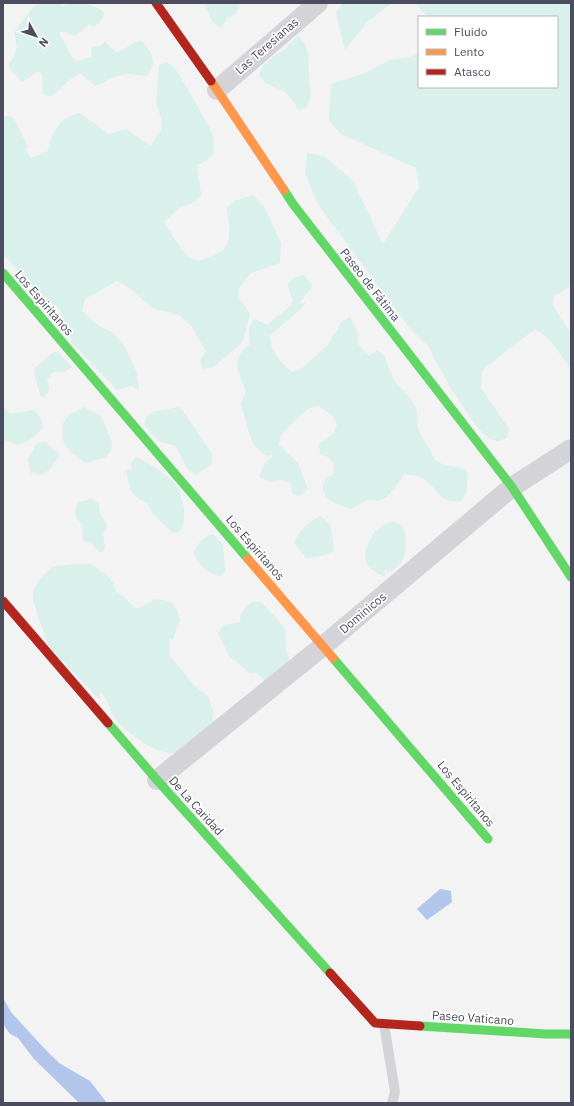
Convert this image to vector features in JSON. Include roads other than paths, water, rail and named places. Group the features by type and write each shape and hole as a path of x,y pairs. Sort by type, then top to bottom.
{"street":[{"name":"Paseo de Fátima","path":"156,3 217,90 293,204 512,488 571,577"},
{"name":"Las Teresianas","path":"217,90 318,3"},
{"name":"Los Espiritanos","path":"3,273 488,839"},
{"name":"Dominicos","path":"156,780 324,646 512,488 571,449"},
{"name":"De La Caridad","path":"3,601 156,780 379,1024"},
{"name":"Paseo Vaticano","path":"379,1024 546,1034 571,1034"}],"lane":[{"path":"379,1024 395,1092 392,1103"}],"water":[{"path":"440,889 451,891 452,902 427,920 417,909"},
{"path":"3,998 11,1012 42,1046 59,1063 90,1081 107,1103 79,1103 34,1059 18,1038 10,1034 3,1024"}]}
